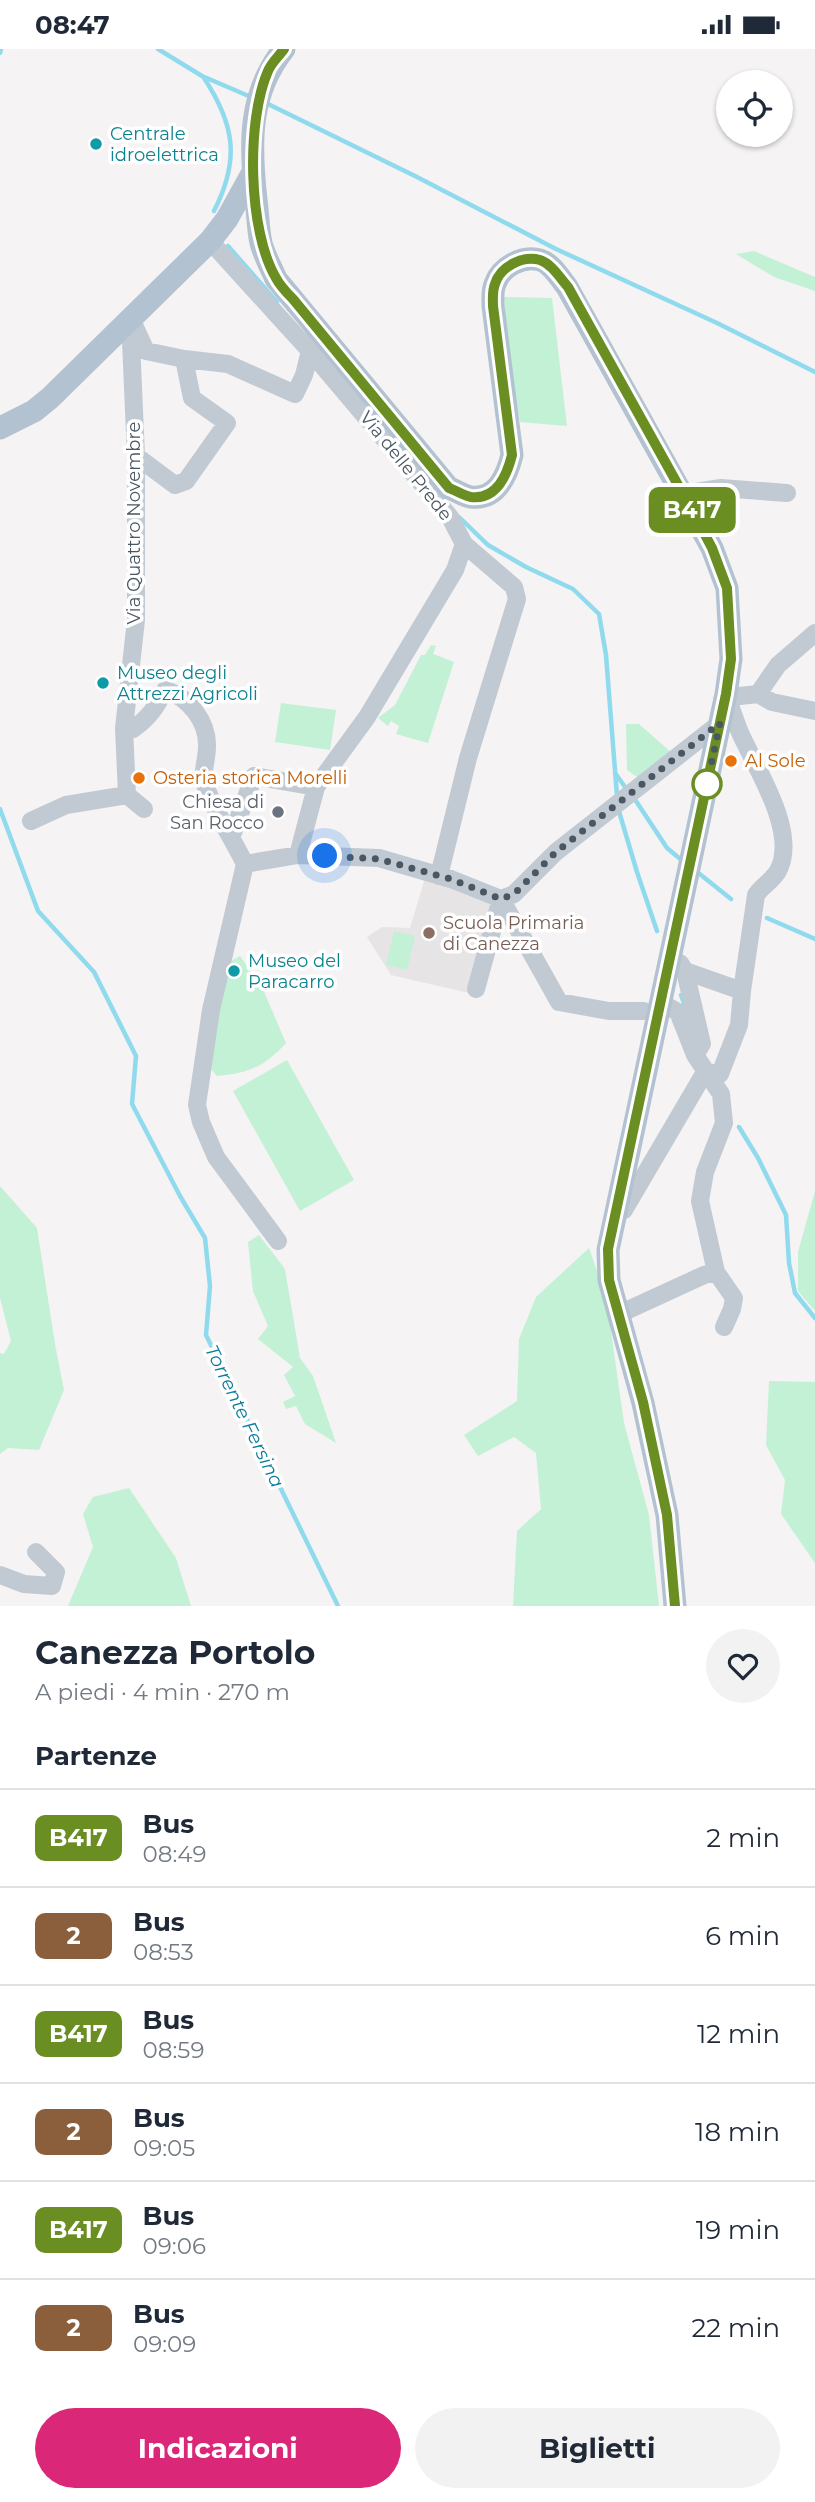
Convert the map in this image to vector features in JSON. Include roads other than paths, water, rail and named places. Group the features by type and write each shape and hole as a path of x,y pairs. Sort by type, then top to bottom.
{"main road":[{"path":"284,49 269,67 259,98 252,153 261,244 276,279 449,488 471,497 487,494 498,487 508,474 512,455 493,306 494,286 501,272 514,263 527,259 542,260 568,287 712,548 727,588 731,659 726,694 608,1249 609,1280 643,1402 667,1515 675,1606"},
{"path":"4,426 34,411 50,398 210,241 227,219 253,172"},
{"path":"227,219 259,226"}],"street":[{"name":"Via delle Prede","path":"210,241 310,351 450,517 464,544"},
{"path":"131,319 146,351 228,364 295,394 304,375 310,351"},
{"name":"Via Quattro Novembre","path":"127,795 124,728 136,620 136,456 131,319"},
{"path":"136,456 175,485 186,481 227,423 192,398 184,359"},
{"path":"683,494 721,488 787,493"},
{"path":"298,855 316,787 368,717 455,571 464,544 514,587 517,599 468,758 439,876"},
{"path":"758,694 778,665 815,633"},
{"path":"124,728 133,729 147,718 155,710 165,690 189,704 203,723 207,745 204,783 245,864 211,1010 197,1105 216,1157 278,1241"},
{"path":"726,694 740,697 758,694 772,702 815,711"},
{"path":"705,1072 720,1073 739,1025 757,895 762,886 778,871 781,859 782,826 726,694"},
{"path":"501,899 514,894 556,852 609,813 720,723"},
{"path":"232,838 254,776 316,787"},
{"path":"31,821 66,805 127,795 144,809"},
{"path":"245,864 298,855 379,859 439,876 501,899 559,1002 609,1011 645,1011"},
{"path":"476,989 501,899"},
{"path":"671,949 685,971 702,1044 695,1055"},
{"path":"685,971 742,991"},
{"path":"669,1007 678,1012 695,1055 721,1094 723,1123 705,1172 699,1201 716,1272 734,1298 724,1327"},
{"path":"616,1210 624,1210 705,1072"},
{"path":"617,1315 716,1272"},
{"path":"0,1574 24,1584 52,1586 56,1572 36,1552"}],"waterway":[{"name":"Torrente Fersina","path":"0,53 1,49"},
{"path":"158,49 202,76 251,97"},
{"path":"204,78 222,111 230,143 228,175 214,211"},
{"path":"266,103 556,249 717,323 815,372"},
{"path":"228,246 277,302"},
{"path":"459,517 488,545 573,589 599,614 606,655 617,796"},
{"path":"615,773 628,791"},
{"path":"634,798 667,848 679,858"},
{"path":"618,808 657,931"},
{"name":"Torrente Fersina","path":"0,809 38,911 94,972 136,1056 132,1104 205,1238 210,1286 206,1335 338,1606"},
{"path":"696,871 731,899"},
{"path":"767,918 815,939"},
{"path":"681,995 685,1006"},
{"path":"739,1127 758,1158 786,1215 789,1263 795,1293 815,1318"}],"place":[{"name":"Centrale idroelettrica","path":"96,144"},
{"name":"Museo degli Attrezzi Agricoli","path":"103,683"},
{"name":"Al Sole","path":"731,761"},
{"name":"Osteria storica Morelli","path":"139,778"},
{"name":"Chiesa di San Rocco","path":"278,812"},
{"name":"Scuola Primaria di Canezza","path":"429,933"},
{"name":"Museo del Paracarro","path":"234,971"}]}
